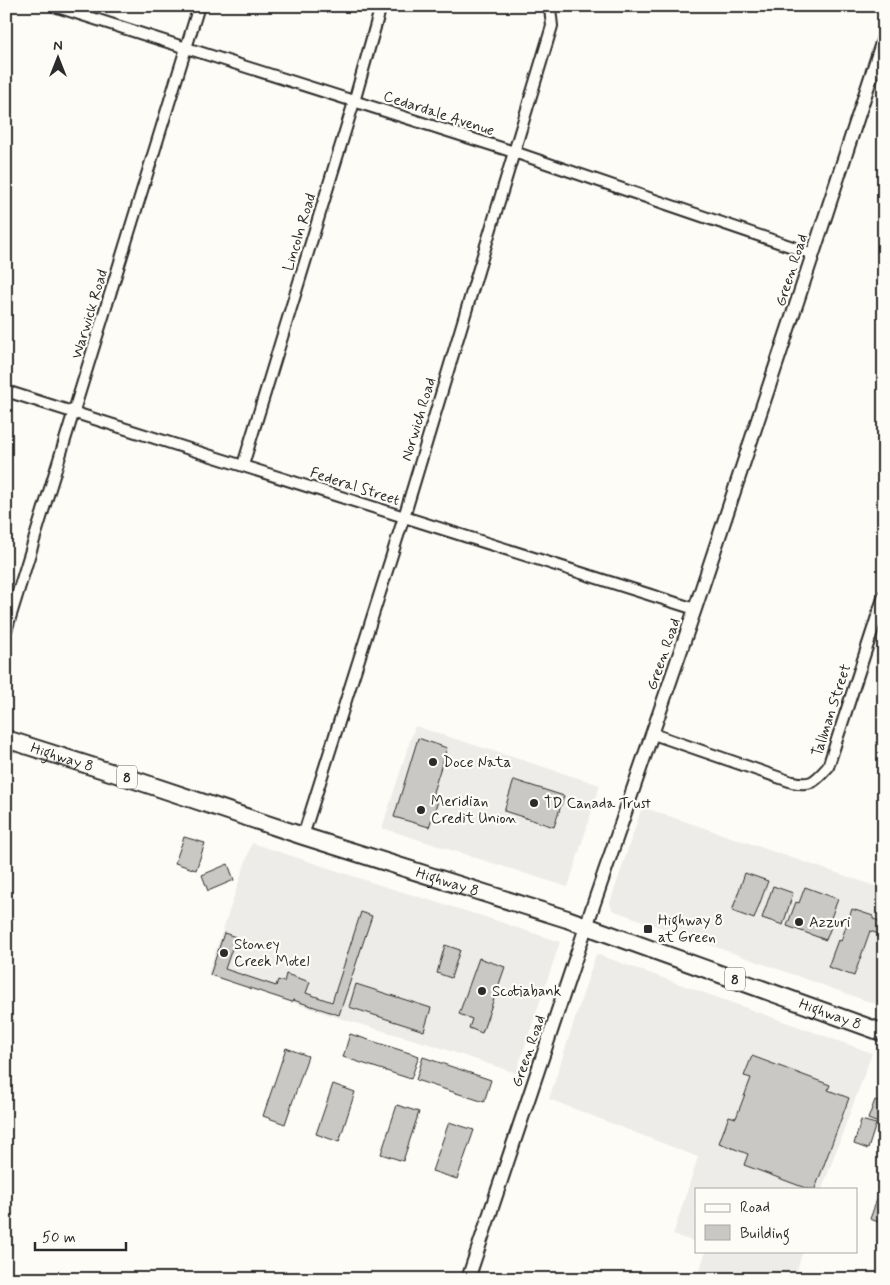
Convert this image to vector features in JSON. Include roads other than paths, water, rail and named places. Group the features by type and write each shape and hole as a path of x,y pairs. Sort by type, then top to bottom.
{"main road":[{"name":"Highway 8","path":"6,740 587,926 884,1033"}],"street":[{"name":"Cedardale Avenue","path":"54,6 514,152 814,254"},
{"name":"Warwick Road","path":"6,631 198,6"},
{"name":"Lincoln Road","path":"243,465 354,102 381,6"},
{"name":"Norwich Road","path":"303,836 404,517 552,26 549,7"},
{"name":"Green Road","path":"468,1279 814,254 884,37"},
{"name":"Federal Street","path":"6,391 695,609"},
{"name":"Tallman Street","path":"652,734 792,782 804,784 816,781 828,767 884,596"}],"place":[{"name":"Doce Nata","path":"433,762"},
{"name":"TD Canada Trust","path":"534,803"},
{"name":"Meridian Credit Union","path":"421,810"},
{"name":"Azzuri","path":"799,922"},
{"name":"Highway 8 at Green","path":"648,929"},
{"name":"Stoney Creek Motel","path":"224,953"},
{"name":"Scotiabank","path":"482,991"}]}
